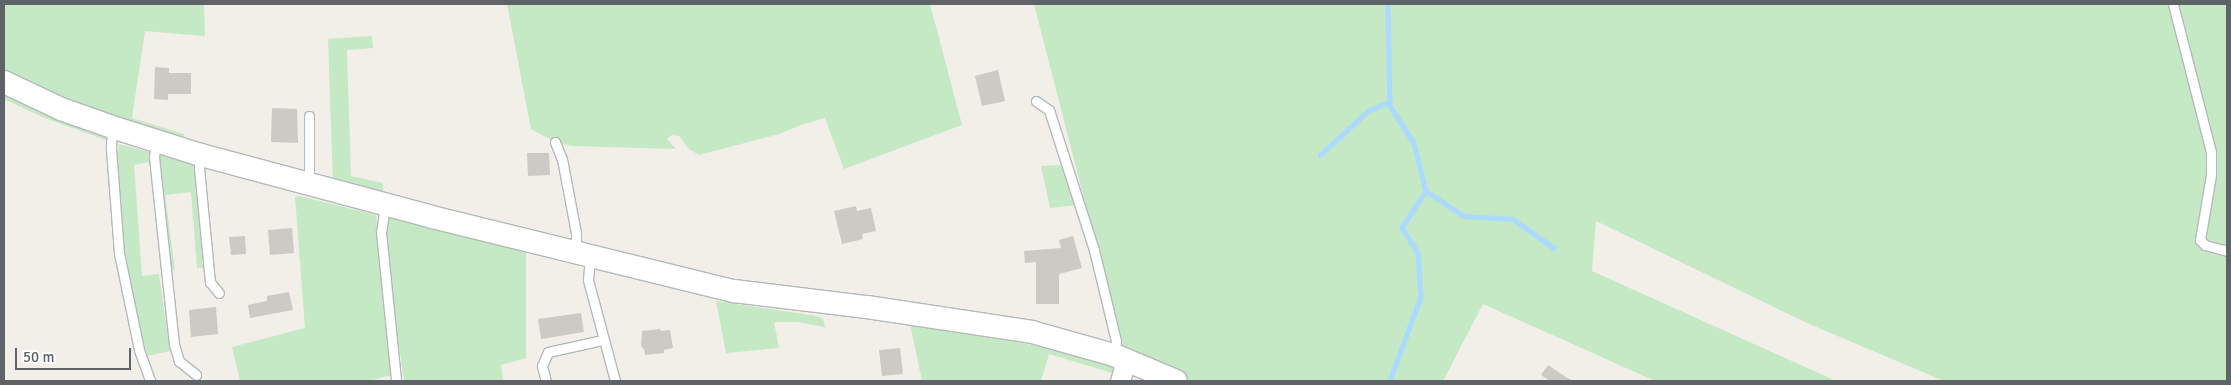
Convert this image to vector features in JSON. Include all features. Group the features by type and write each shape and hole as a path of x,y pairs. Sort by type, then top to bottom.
{"street":[{"path":"4,82 61,109 112,128 201,155 309,185 583,255 734,291 876,308 1032,332 1120,366 1176,381"}],"lane":[{"path":"2172,4 2211,152 2211,175 2200,240 2205,245 2227,251"},
{"path":"1036,101 1049,110 1094,250 1116,341 1120,366"},
{"path":"309,116 309,185"},
{"path":"112,128 111,149 118,253 139,350 150,381"},
{"path":"156,141 154,157 174,344 179,361 196,375"},
{"path":"555,142 562,159 576,233 583,255 602,340 615,381"},
{"path":"201,155 199,168 210,282 219,293"},
{"path":"385,204 381,232 396,379"},
{"path":"546,381 542,366 548,352 602,340"}],"green space":[{"path":"4,4 204,4 205,36 145,31 132,118 184,134 182,141 77,106 4,72"},
{"path":"507,4 930,4 962,125 844,169 825,118 779,134 699,155 689,149 679,136 672,135 667,139 676,149 572,146 555,142 531,129"},
{"path":"1034,4 2227,4 2227,381 1944,381 1807,323 1596,221 1592,271 1836,381 1655,381 1483,304 1443,381 1192,381 1123,350"},
{"path":"372,36 373,48 347,50 351,176 383,183 383,197 333,184 328,39"},
{"path":"4,93 105,133 108,141 45,118 6,100 4,102"},
{"path":"119,144 149,152 149,162 134,165 142,276 159,274 170,351 147,356 123,259 117,155"},
{"path":"159,155 189,162 195,167 203,268 197,268 191,192 165,195 175,270 169,270 157,161"},
{"path":"1062,165 1076,205 1050,208 1041,166"},
{"path":"300,196 376,215 392,375 368,381 240,381 232,347 305,328 295,197"},
{"path":"388,213 526,247 526,358 501,365 503,381 404,381 386,255 385,221"},
{"path":"716,301 817,316 823,319 825,327 797,322 774,322 779,348 726,353"},
{"path":"910,324 940,326 1055,350 1114,367 1112,373 1049,354 1041,381 922,381"}],"building":[{"path":"155,67 169,68 169,73 191,73 191,94 168,94 168,100 154,99"},
{"path":"998,70 1005,101 982,106 975,76"},
{"path":"272,108 297,109 298,143 271,142"},
{"path":"527,153 549,153 550,175 528,176"},
{"path":"856,206 857,211 871,208 876,231 862,234 863,239 842,244 834,211"},
{"path":"292,228 294,253 270,255 268,230"},
{"path":"245,236 246,254 231,255 229,237"},
{"path":"1073,236 1082,268 1059,274 1059,304 1036,304 1036,262 1025,263 1024,251 1061,248 1059,240"},
{"path":"289,292 293,310 250,318 248,305 267,301 267,296"},
{"path":"216,307 218,334 191,337 189,310"},
{"path":"581,313 584,332 541,339 538,319"},
{"path":"660,329 661,331 670,330 673,348 664,350 664,353 645,355 644,349 641,346 642,331"},
{"path":"900,348 903,374 882,376 879,350"},
{"path":"1548,365 1572,381 1550,381 1541,375"}],"waterway":[{"path":"1388,4 1390,106 1414,143 1426,191 1402,228 1418,253 1421,297 1390,381"},
{"path":"1320,155 1368,111 1390,101"},
{"path":"1426,191 1464,216 1513,219 1554,248"}]}
